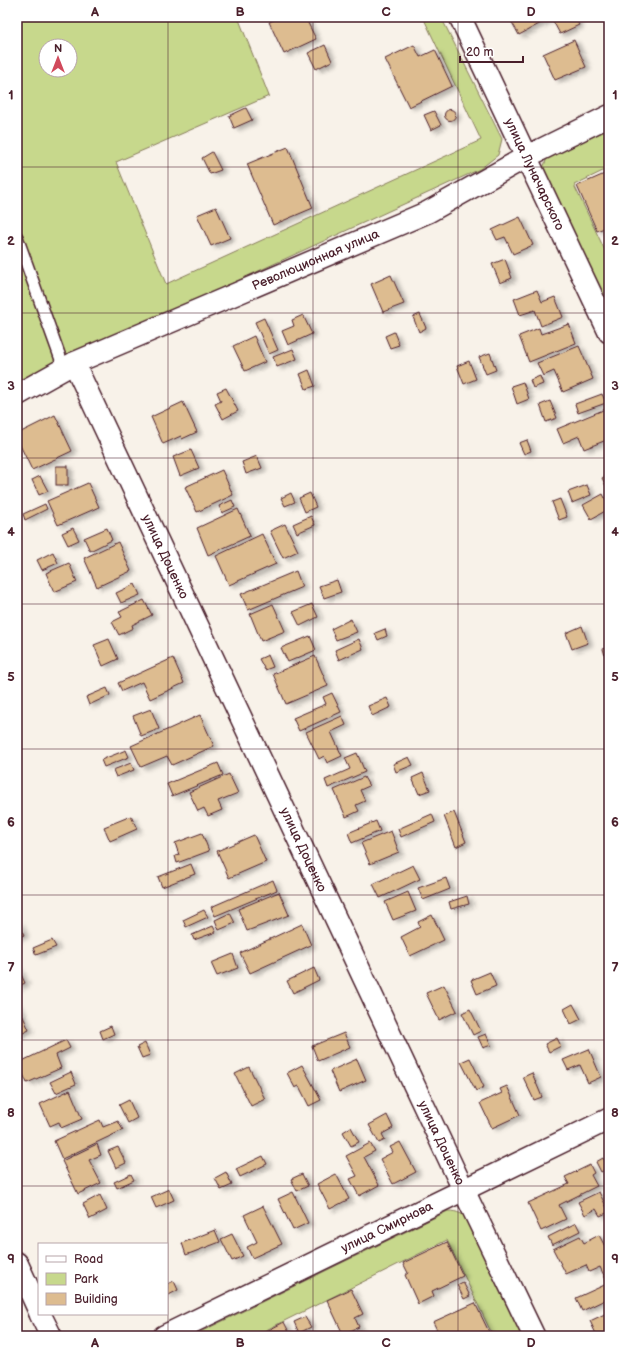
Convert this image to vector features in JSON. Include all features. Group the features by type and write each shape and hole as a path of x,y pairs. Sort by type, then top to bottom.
{"street":[{"name":"улица Луначарского","path":"460,17 609,332"},
{"name":"Революционная улица","path":"17,395 69,366 428,212 526,157 609,116"},
{"name":"улица Доценко","path":"69,366 534,1336"},
{"name":"улица Смирнова","path":"164,1336 609,1119"},
{"path":"17,1263 38,1309"},
{"path":"40,1315 50,1336"}],"lane":[{"path":"17,237 69,366"}],"green space":[{"path":"17,17 238,17 269,96 116,162 166,284 481,140 423,17 441,17 502,139 498,155 480,169 61,362 17,385"},
{"path":"609,129 609,168 574,185 609,259 609,316 543,168 547,158"},
{"path":"448,1211 460,1213 470,1220 526,1336 493,1336 447,1240 254,1336 192,1336"}],"building":[{"path":"280,17 305,17 316,39 284,54 269,22"},
{"path":"509,17 552,17 519,35"},
{"path":"560,17 575,17 579,25 560,34 553,21"},
{"path":"574,40 586,67 555,80 543,54"},
{"path":"325,45 332,61 316,69 308,53"},
{"path":"414,45 420,57 435,50 452,86 409,107 385,59"},
{"path":"246,108 252,120 234,128 229,116"},
{"path":"450,109 454,111 456,115 454,119 450,121 446,119 444,115 446,111"},
{"path":"434,111 441,125 431,130 424,115"},
{"path":"288,147 313,208 273,225 247,164"},
{"path":"212,152 221,170 210,174 202,158"},
{"path":"609,172 609,215 605,217 609,226 597,231 577,186"},
{"path":"216,207 230,238 211,246 197,215"},
{"path":"520,217 533,245 513,254 505,237 497,240 492,230"},
{"path":"505,259 512,278 500,283 492,264"},
{"path":"391,275 404,304 383,312 371,284"},
{"path":"537,290 542,302 555,297 563,317 541,326 535,310 520,315 514,299"},
{"path":"420,314 426,328 419,332 413,317"},
{"path":"303,315 312,334 288,345 282,331 294,326 292,320"},
{"path":"264,318 278,350 269,354 255,322"},
{"path":"569,324 576,343 529,362 519,336 539,328 541,334"},
{"path":"394,332 399,345 390,348 385,336"},
{"path":"254,336 265,362 245,371 233,346"},
{"path":"579,346 593,379 563,392 554,371 543,376 537,363"},
{"path":"293,349 297,359 277,367 273,357"},
{"path":"490,353 496,370 486,374 479,357"},
{"path":"469,361 476,379 464,384 457,366"},
{"path":"309,370 315,386 306,389 300,374"},
{"path":"540,376 543,384 533,388 530,380"},
{"path":"523,382 529,399 517,404 511,386"},
{"path":"226,388 238,411 223,419 215,404 221,401 217,392"},
{"path":"602,394 606,403 578,413 575,404"},
{"path":"550,401 557,418 546,422 540,405"},
{"path":"183,402 197,432 182,439 181,436 163,444 151,417"},
{"path":"608,408 609,439 584,449 579,436 563,443 557,429"},
{"path":"55,415 72,451 32,470 17,439 17,434"},
{"path":"527,440 531,451 524,454 519,443"},
{"path":"191,450 199,468 180,476 173,457"},
{"path":"257,456 262,468 246,474 242,462"},
{"path":"56,466 68,466 68,485 56,485"},
{"path":"222,470 233,495 197,512 185,487"},
{"path":"609,474 609,492 602,478"},
{"path":"40,476 48,491 39,495 32,480"},
{"path":"88,483 99,507 58,525 47,501"},
{"path":"587,485 591,495 572,503 568,492"},
{"path":"291,493 295,502 285,506 281,498"},
{"path":"310,493 316,507 305,512 299,498"},
{"path":"603,494 609,509 591,519 583,505"},
{"path":"560,499 567,517 559,520 552,502"},
{"path":"232,500 235,507 222,513 219,506"},
{"path":"45,504 47,509 25,520 23,514"},
{"path":"238,509 250,536 208,555 197,528"},
{"path":"311,516 315,525 297,533 293,524"},
{"path":"285,524 298,551 283,558 270,531"},
{"path":"73,528 79,540 68,545 62,533"},
{"path":"107,528 112,540 90,551 84,538"},
{"path":"262,534 276,564 229,585 216,556"},
{"path":"118,542 131,571 97,587 84,558"},
{"path":"53,552 58,563 42,570 37,560"},
{"path":"69,563 77,582 54,592 46,573"},
{"path":"296,571 302,587 248,610 241,594"},
{"path":"337,580 341,592 324,598 319,586"},
{"path":"135,584 140,595 121,603 116,593"},
{"path":"144,600 152,615 132,625 133,628 119,635 112,622 122,617 119,612"},
{"path":"273,604 285,631 261,641 250,614"},
{"path":"312,604 318,617 300,626 293,612"},
{"path":"351,619 357,632 336,640 331,629"},
{"path":"582,626 588,643 572,649 566,633"},
{"path":"385,629 387,636 378,640 375,633"},
{"path":"310,636 316,650 288,662 281,648"},
{"path":"109,639 118,659 103,666 94,645"},
{"path":"359,639 363,649 339,660 335,650"},
{"path":"609,647 609,658 606,659 603,649"},
{"path":"268,655 273,667 265,670 259,659"},
{"path":"315,656 328,686 286,704 273,674"},
{"path":"173,658 184,683 150,699 142,682 122,691 118,683"},
{"path":"107,688 110,695 89,705 86,697"},
{"path":"332,693 341,712 299,731 293,718 326,704 323,697"},
{"path":"387,698 391,707 372,716 368,706"},
{"path":"151,709 159,729 141,736 133,716"},
{"path":"200,715 214,746 172,765 167,756 141,767 131,746"},
{"path":"342,716 346,725 331,732 342,756 327,763 324,756 319,759 306,732"},
{"path":"126,750 129,757 104,767 101,760"},
{"path":"357,753 365,772 328,788 325,780 350,769 345,758"},
{"path":"409,757 413,765 396,772 393,764"},
{"path":"131,763 134,770 116,777 113,770"},
{"path":"218,763 223,775 172,796 167,784"},
{"path":"423,773 430,790 419,794 412,778"},
{"path":"229,774 238,793 218,801 222,810 208,816 204,808 198,811 189,792"},
{"path":"364,777 369,786 360,790 365,801 356,805 359,811 346,817 334,790"},
{"path":"454,812 466,842 456,847 444,816"},
{"path":"432,814 435,822 401,837 398,829"},
{"path":"131,816 137,829 110,841 104,827"},
{"path":"376,821 380,831 352,843 348,833"},
{"path":"391,831 399,852 370,864 361,843"},
{"path":"202,833 209,851 177,863 175,856 179,855 175,843"},
{"path":"254,835 266,862 229,878 217,851"},
{"path":"191,864 195,874 162,887 158,877"},
{"path":"413,865 420,879 380,898 373,884"},
{"path":"446,878 450,889 423,900 418,888"},
{"path":"273,880 277,890 215,916 211,907"},
{"path":"279,892 289,915 247,931 238,909"},
{"path":"408,892 416,911 393,920 385,902"},
{"path":"467,896 469,904 451,909 449,902"},
{"path":"204,910 208,917 186,927 183,920"},
{"path":"230,913 235,923 219,930 215,920"},
{"path":"432,915 444,940 410,956 401,937 420,927 418,922"},
{"path":"18,922 24,935 17,938 17,923"},
{"path":"302,924 311,945 250,973 240,953"},
{"path":"213,926 216,932 194,940 192,935"},
{"path":"52,940 56,947 36,955 33,948"},
{"path":"233,954 238,968 217,976 211,963"},
{"path":"17,966 25,983 17,987"},
{"path":"314,968 319,980 293,993 287,981"},
{"path":"490,972 496,986 477,994 471,980"},
{"path":"444,985 457,1011 439,1020 426,993"},
{"path":"17,1003 29,1030 17,1036"},
{"path":"573,1004 581,1019 571,1024 564,1009"},
{"path":"470,1009 481,1031 473,1035 462,1013"},
{"path":"111,1026 114,1034 103,1039 100,1031"},
{"path":"344,1033 350,1047 318,1061 312,1046"},
{"path":"486,1034 491,1045 483,1048 478,1037"},
{"path":"557,1038 561,1046 549,1052 545,1044"},
{"path":"66,1040 70,1048 56,1055 61,1068 27,1083 18,1063"},
{"path":"145,1043 150,1055 142,1058 137,1047"},
{"path":"589,1049 601,1077 588,1083 580,1065 568,1070 563,1060"},
{"path":"470,1058 484,1087 476,1091 461,1062"},
{"path":"357,1059 366,1080 339,1092 330,1071"},
{"path":"302,1065 321,1100 309,1106 299,1086 295,1088 287,1073"},
{"path":"249,1067 265,1099 251,1106 235,1074"},
{"path":"71,1072 76,1084 56,1093 50,1082"},
{"path":"532,1073 542,1097 534,1100 523,1077"},
{"path":"507,1086 520,1115 492,1128 480,1103 502,1093 500,1089"},
{"path":"70,1090 82,1119 61,1128 59,1122 50,1126 40,1104"},
{"path":"129,1100 137,1118 128,1123 119,1105"},
{"path":"387,1115 393,1128 382,1134 385,1140 379,1143 369,1125"},
{"path":"100,1120 103,1127 118,1121 123,1130 62,1159 54,1141"},
{"path":"351,1127 359,1142 351,1146 343,1132"},
{"path":"400,1142 416,1172 393,1184 380,1159 393,1152 390,1147"},
{"path":"370,1143 375,1151 364,1157 379,1185 359,1196 350,1179 357,1176 346,1156"},
{"path":"97,1144 101,1155 89,1160 101,1183 78,1194 62,1161"},
{"path":"118,1147 126,1163 116,1168 108,1151"},
{"path":"263,1156 267,1164 240,1177 236,1169"},
{"path":"603,1158 609,1168 601,1172 596,1162"},
{"path":"590,1165 594,1173 591,1175 597,1186 559,1205 566,1219 541,1231 528,1203 569,1184 565,1177"},
{"path":"226,1172 232,1185 221,1190 215,1178"},
{"path":"131,1174 134,1180 117,1188 114,1182"},
{"path":"302,1174 308,1186 297,1191 291,1179"},
{"path":"336,1174 349,1199 330,1209 317,1184"},
{"path":"169,1189 174,1200 156,1208 151,1197"},
{"path":"293,1192 308,1223 293,1230 278,1199"},
{"path":"599,1192 609,1212 600,1216 596,1209 585,1215 578,1202"},
{"path":"100,1195 107,1210 90,1219 83,1204"},
{"path":"263,1206 282,1244 252,1258 247,1247 257,1242 244,1215"},
{"path":"576,1223 580,1231 552,1245 548,1237"},
{"path":"215,1230 220,1242 186,1255 182,1243"},
{"path":"232,1234 243,1256 232,1261 221,1239"},
{"path":"599,1235 609,1254 609,1281 607,1282 600,1267 589,1272 586,1265 566,1274 553,1249 580,1236 584,1243"},
{"path":"447,1242 463,1276 432,1291 434,1296 418,1304 405,1275 408,1273 403,1263"},
{"path":"174,1281 178,1290 168,1295 168,1284"},
{"path":"463,1282 470,1296 464,1299 457,1285"},
{"path":"609,1283 609,1298 582,1311 576,1298"},
{"path":"351,1289 363,1314 355,1318 359,1327 343,1334 327,1300"},
{"path":"475,1303 491,1336 440,1336 433,1322"},
{"path":"609,1312 609,1334 597,1336 590,1321"},
{"path":"305,1317 311,1327 299,1333 294,1322"},
{"path":"284,1322 291,1336 265,1336 263,1333"}]}
